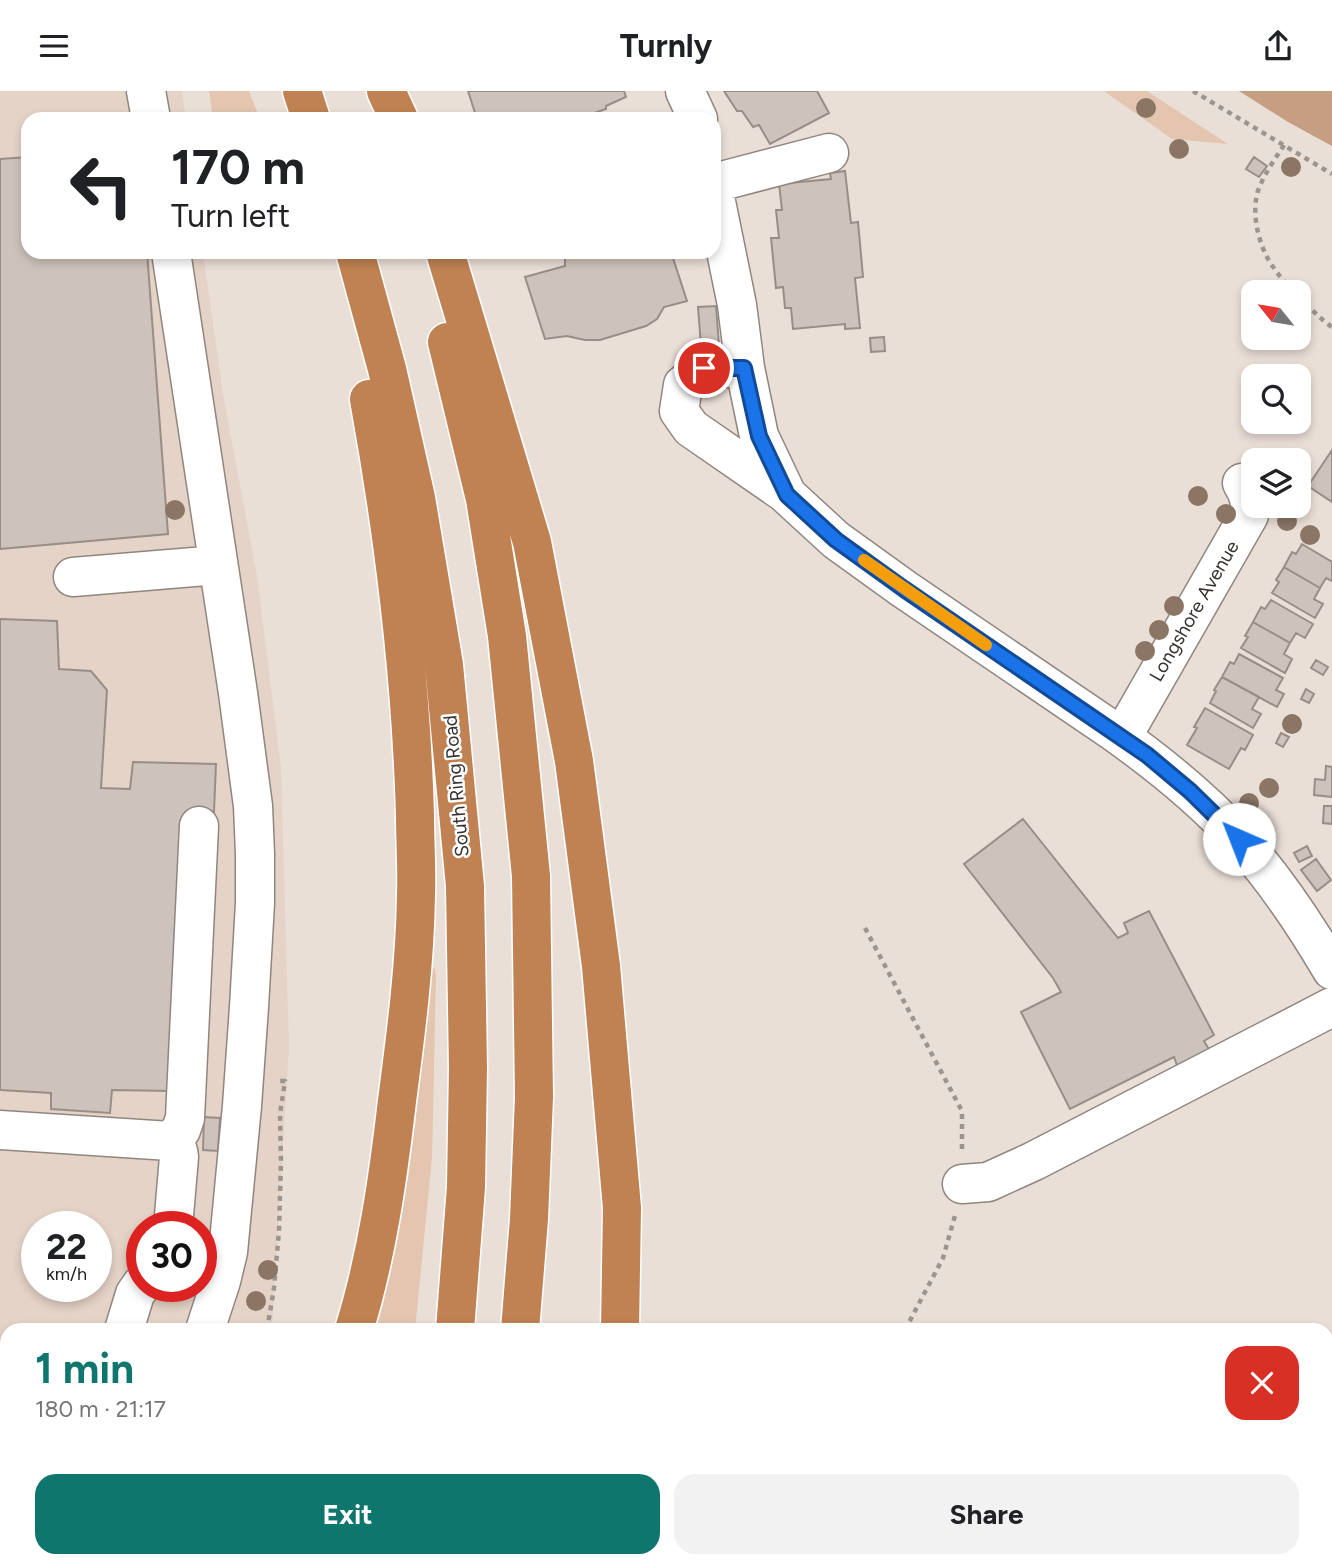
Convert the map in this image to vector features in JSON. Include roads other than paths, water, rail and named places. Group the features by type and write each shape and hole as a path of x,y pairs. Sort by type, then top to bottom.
{"highway":[{"path":"302,91 309,112"},
{"path":"372,91 380,112"},
{"path":"386,91 396,112"},
{"path":"347,259 396,574 406,665 413,757 416,893 407,1019 389,1170 370,1269 356,1323"},
{"name":"South Ring Road","path":"357,259 387,369 416,498 444,665 465,886 467,1173 456,1323"},
{"path":"425,259 485,499 507,636 531,876 534,1097 529,1219 521,1323"},
{"path":"447,259 531,542 574,761 601,966 622,1208 620,1323"}],"street":[{"path":"146,91 150,112"},
{"path":"685,91 695,112"},
{"path":"721,181 830,153"},
{"path":"721,226 737,305 744,368 759,436 787,495"},
{"path":"172,259 251,793 255,854 255,903 241,1119 217,1244"},
{"path":"744,368 704,368 683,385 679,411 691,428 787,495 836,540 1122,737 1181,783 1239,839 1289,902 1332,970"},
{"name":"Longshore Avenue","path":"1122,737 1247,518"},
{"path":"73,576 218,565"},
{"path":"170,1141 181,1130 185,1118 199,826"},
{"path":"962,1184 988,1182 1034,1161 1332,1007"},
{"path":"0,1131 170,1141 178,1149 179,1157 174,1211"},
{"path":"217,1269 221,1280 217,1286"},
{"path":"126,1323 133,1302"}]}
